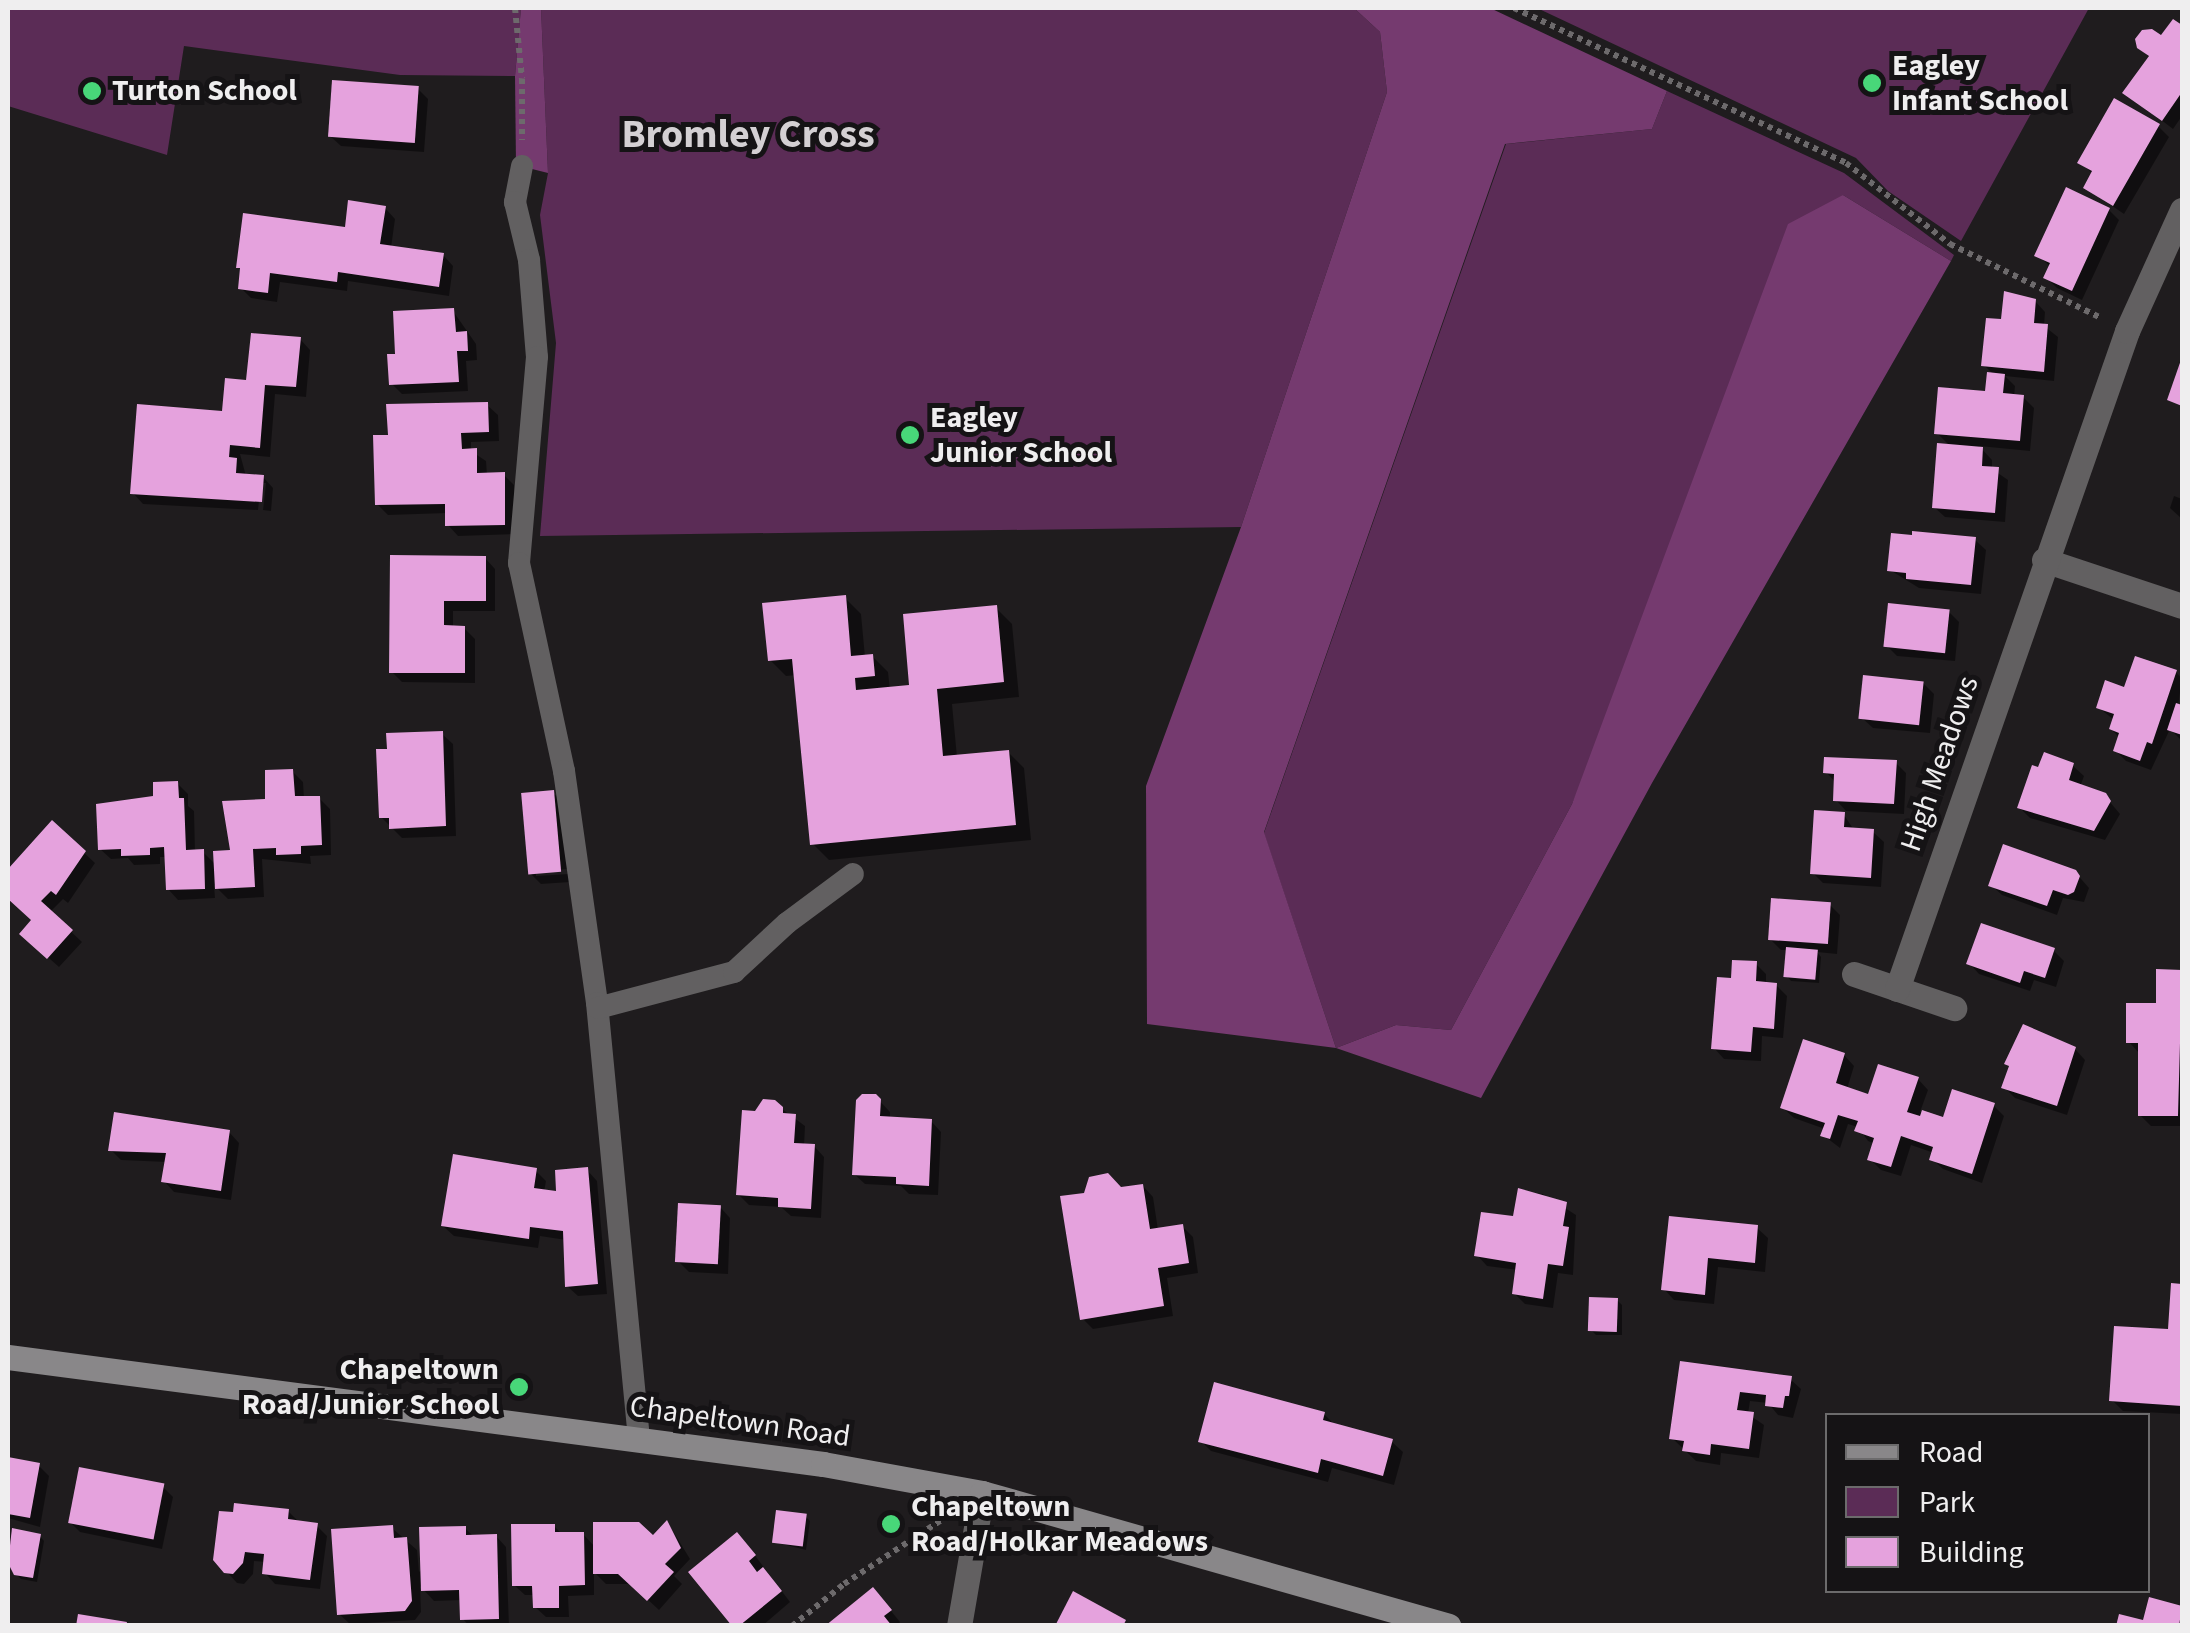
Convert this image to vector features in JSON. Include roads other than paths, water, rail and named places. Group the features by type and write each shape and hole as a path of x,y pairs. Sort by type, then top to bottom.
{"main road":[{"name":"Chapeltown Road","path":"8,1357 823,1464 982,1493 1448,1626"}],"street":[{"name":"High Meadows","path":"1897,989 2127,330 2182,210"},
{"path":"2044,560 2182,606"},
{"path":"1854,974 1954,1008"},
{"path":"958,1626 982,1493"}],"lane":[{"path":"522,166 515,202 529,260 537,357 520,563 564,771 598,1008 639,1440"},
{"path":"598,1008 734,972 787,923 853,874"}],"place":[{"name":"Eagley Infant School","path":"1872,83"},
{"name":"Turton School","path":"92,91"},
{"name":"Eagley Junior School","path":"910,435"},
{"name":"Chapeltown Road/Junior School","path":"519,1387"},
{"name":"Chapeltown Road/Holkar Meadows","path":"891,1524"}],"district":[{"name":"Bromley Cross","path":"748,135"}]}
